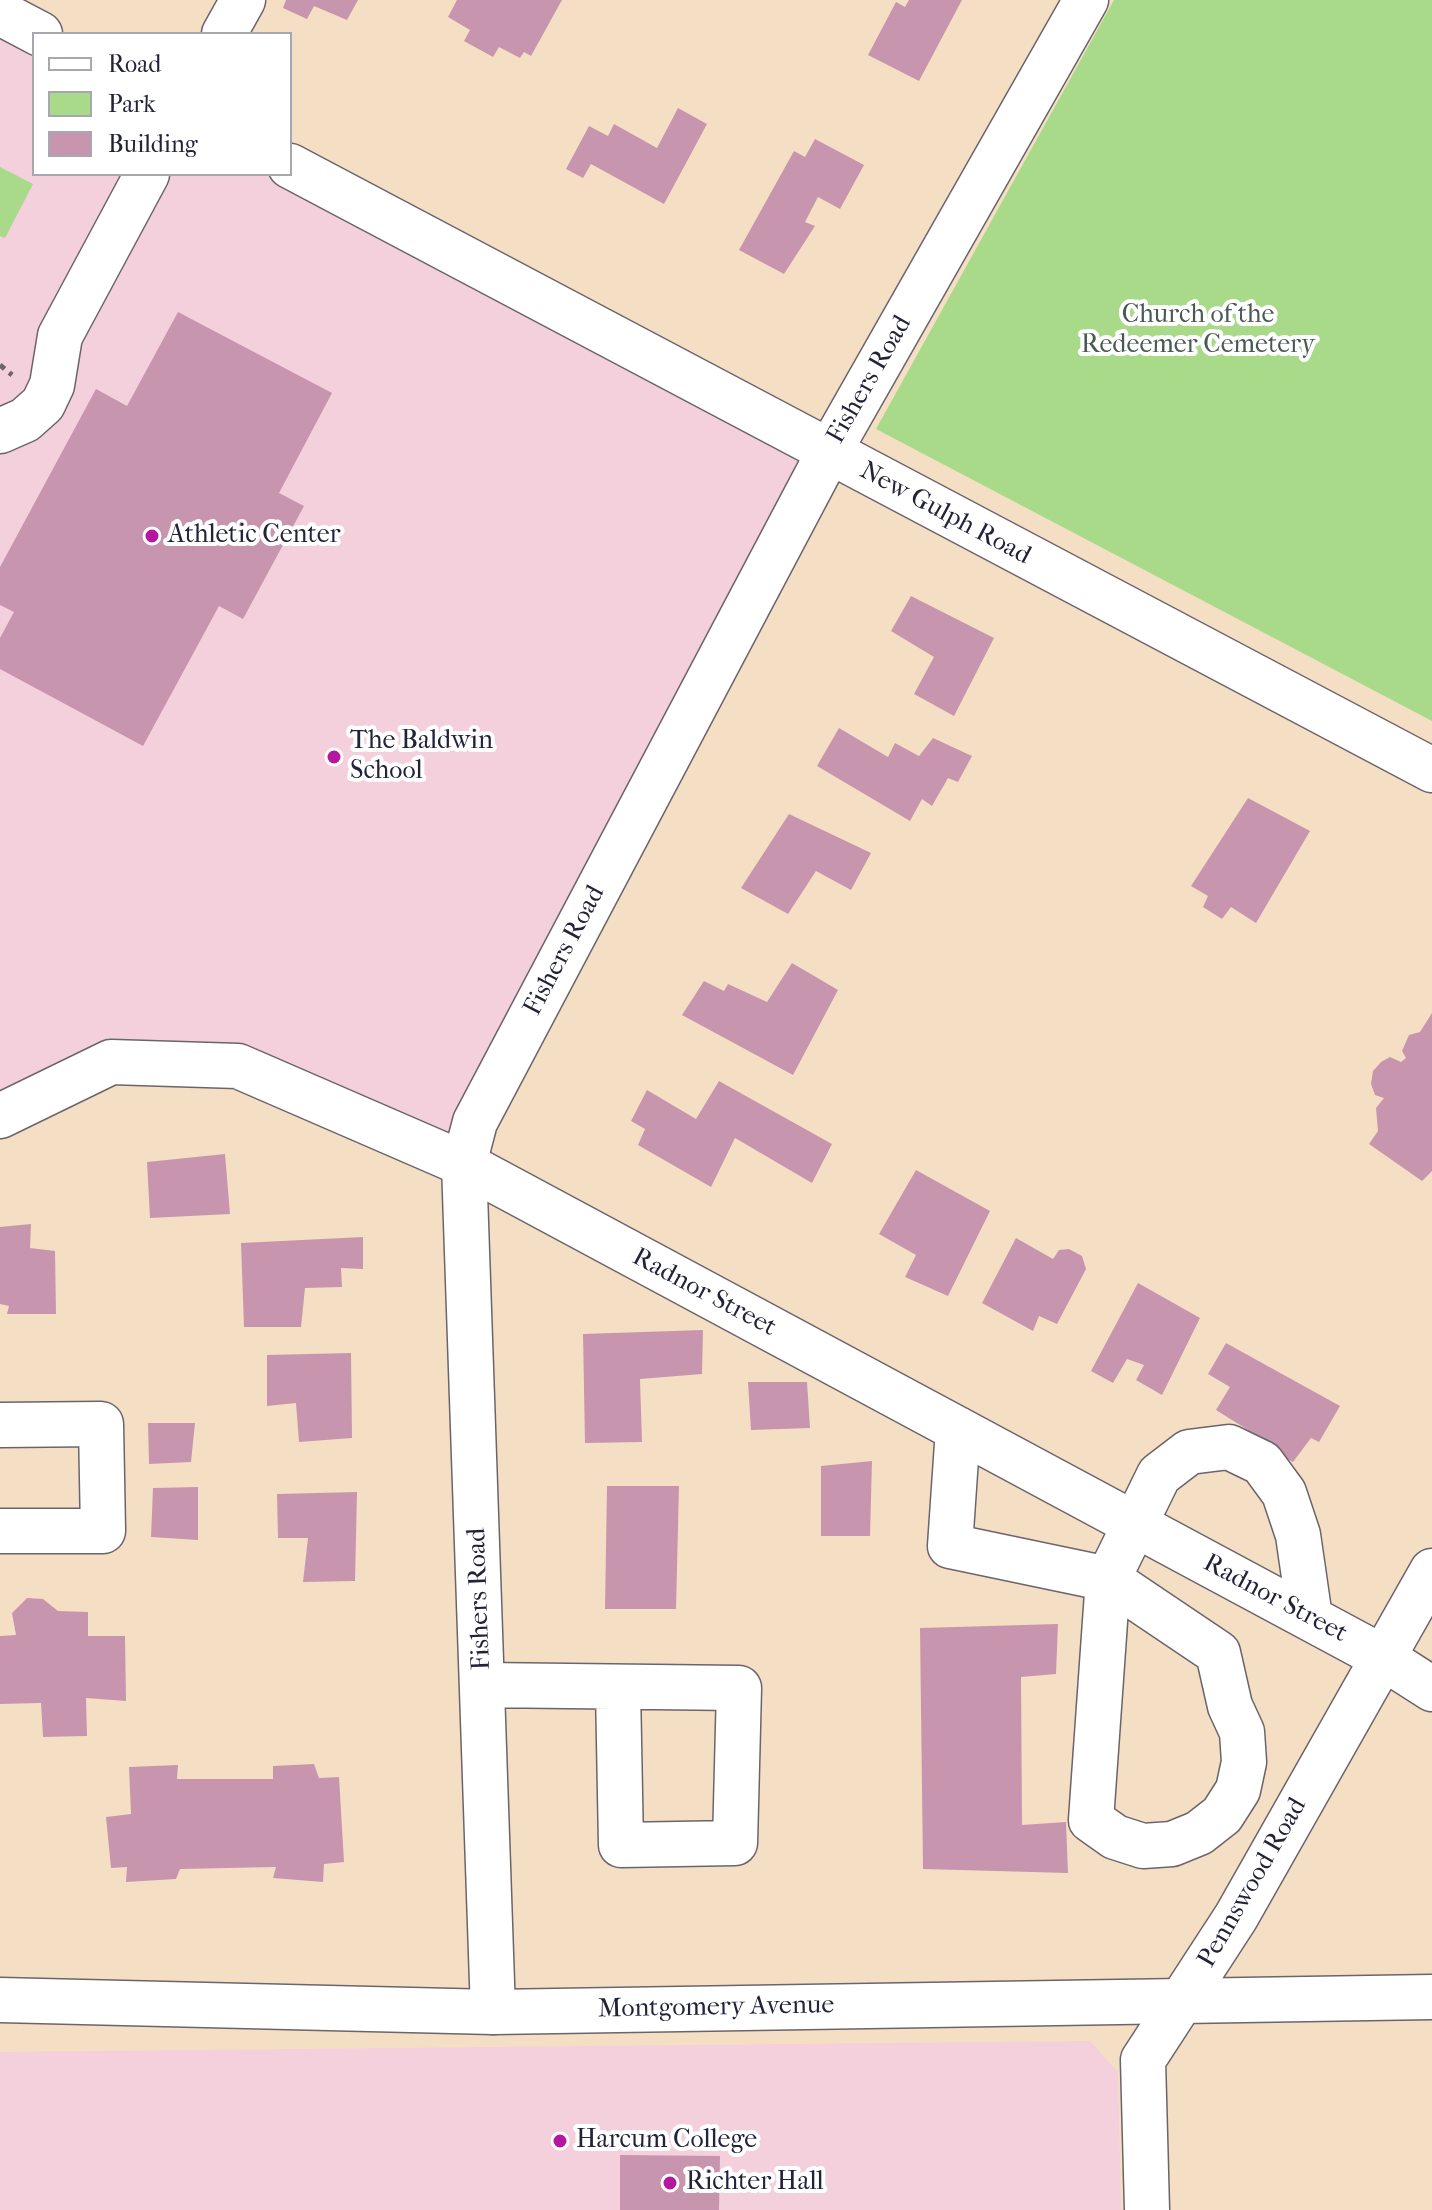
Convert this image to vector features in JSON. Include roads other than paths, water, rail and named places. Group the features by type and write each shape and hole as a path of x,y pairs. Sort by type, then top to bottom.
{"street":[{"path":"225,32 243,0"},
{"name":"Fishers Road","path":"493,2012 464,1164 475,1122 829,452 1086,0"},
{"name":"New Gulph Road","path":"292,167 1432,770"},
{"path":"0,431 25,420 43,404 52,385 60,336 146,176"},
{"name":"Radnor Street","path":"0,1116 111,1062 238,1066 464,1164 1382,1657 1432,1689"},
{"path":"0,1425 101,1424 103,1531 0,1531"},
{"path":"958,1429 950,1546 1108,1579 1218,1653 1230,1706 1242,1732 1244,1762 1238,1790 1222,1815 1199,1833 1172,1844 1143,1846 1115,1837 1091,1820 1108,1579 1159,1475 1189,1452 1229,1447 1262,1463 1284,1493 1298,1535 1310,1618"},
{"name":"Pennswood Road","path":"1147,2210 1143,2060 1236,1917 1432,1571"},
{"path":"483,1685 618,1689"},
{"name":"Montgomery Avenue","path":"0,2000 493,2012 1432,1997"}],"place":[{"name":"Athletic Center","path":"152,536"},
{"name":"The Baldwin School","path":"334,757"},
{"name":"Harcum College","path":"560,2141"},
{"name":"Richter Hall","path":"670,2183"}],"park label":[{"name":"Church of the Redeemer Cemetery","path":"1198,331"}]}
